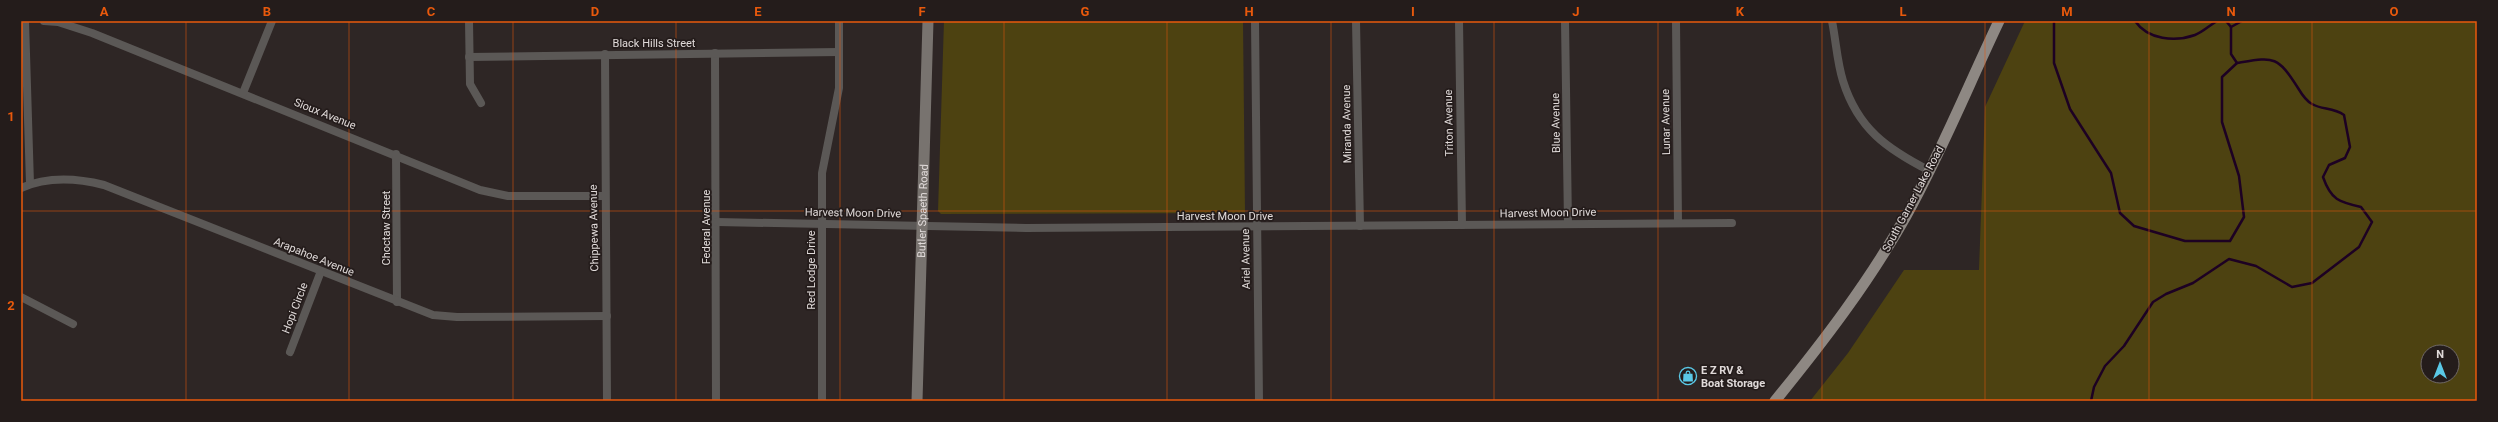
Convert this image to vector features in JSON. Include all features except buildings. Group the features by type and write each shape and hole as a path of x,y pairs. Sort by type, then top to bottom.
{"main road":[{"name":"Butler Spaeth Road","path":"917,401 928,21"},
{"name":"South Garner Lake Road","path":"1775,401 1829,336 1886,251 1930,171 1999,21"}],"street":[{"path":"25,21 30,184"},
{"name":"Sioux Avenue","path":"44,21 58,22 92,33 396,154 480,190 508,196 604,196"},
{"path":"243,94 272,21"},
{"path":"469,21 470,84 480,103"},
{"name":"Red Lodge Drive","path":"822,401 822,173 838,88 839,21"},
{"name":"Ariel Avenue","path":"1255,21 1259,401"},
{"name":"Miranda Avenue","path":"1356,21 1360,226"},
{"name":"Triton Avenue","path":"1459,21 1462,225"},
{"name":"Blue Avenue","path":"1565,21 1568,224"},
{"name":"Lunar Avenue","path":"1676,21 1678,223"},
{"path":"1832,21 1843,81 1858,114 1871,132 1889,148 1930,171"},
{"name":"Black Hills Street","path":"469,57 839,52"},
{"name":"Federal Avenue","path":"716,53 716,401"},
{"name":"Chippewa Avenue","path":"605,54 604,196 607,316 607,401"},
{"name":"Choctaw Street","path":"396,154 397,302"},
{"name":"Arapahoe Avenue","path":"21,188 30,184 56,179 83,180 104,185 433,315 457,317 607,316"},
{"name":"Harvest Moon Drive","path":"717,222 1026,228 1732,223"},
{"name":"Hopi Circle","path":"290,352 321,271"},
{"path":"21,297 73,324"}],"shaded area":[{"path":"944,21 1243,21 1245,213 941,214 938,211"},
{"path":"2025,21 2477,21 2477,401 1810,401 1848,353 1904,270 1979,270 1985,107"}],"waterway":[{"path":"2054,21 2054,63 2070,109 2111,173 2120,213 2134,226 2185,241 2230,241 2244,217 2239,176 2222,122 2222,77 2237,63"},
{"path":"2135,21 2140,27 2154,36 2171,39 2195,35 2217,21"},
{"path":"2226,21 2231,27"},
{"path":"2091,401 2094,387 2105,366 2124,346 2153,302 2166,294 2193,283 2229,259 2256,266 2292,287 2312,283 2359,247 2372,222 2361,207 2337,199 2329,191 2323,177 2329,165 2345,158 2350,147 2344,115 2340,112 2310,103 2304,97 2285,69 2274,61 2259,60 2237,63 2231,54 2231,27 2242,21"}],"place":[{"name":"E Z RV & Boat Storage","path":"1688,376"}]}
